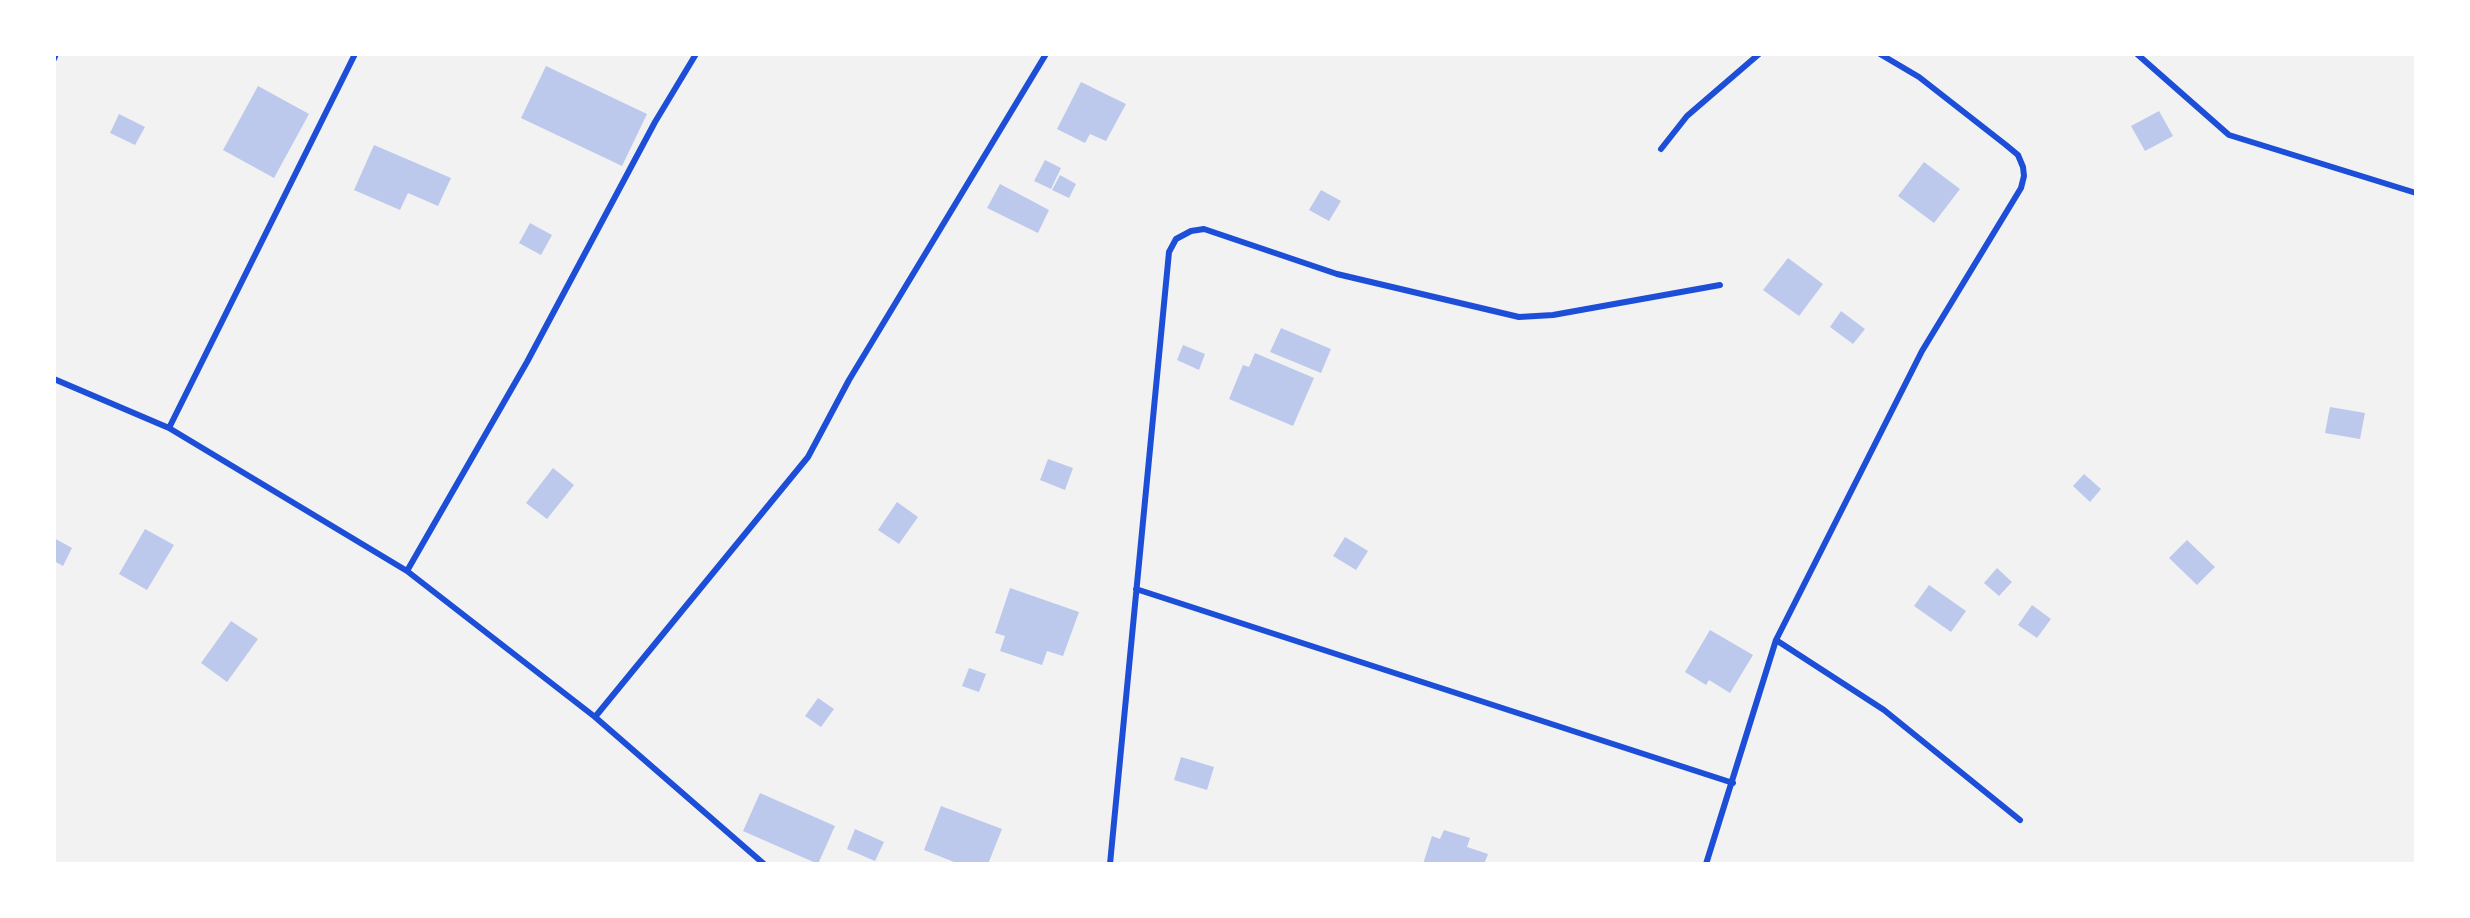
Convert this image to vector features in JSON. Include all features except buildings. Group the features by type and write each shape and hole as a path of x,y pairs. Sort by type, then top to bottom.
{"street":[{"path":"54,58 56,54"},
{"path":"169,428 355,54"},
{"path":"407,571 527,362 655,122 696,54"},
{"path":"595,717 807,457 849,380 1046,54"},
{"path":"1661,149 1687,116 1759,54"},
{"path":"1706,864 1776,640 1922,351 2021,189 2024,176 2018,155 1919,77 1880,54"},
{"path":"2137,54 2229,135 2416,193"},
{"path":"1110,864 1169,252 1176,239 1191,231 1204,229 1336,274 1519,317 1553,315 1720,285"},
{"path":"54,379 169,428 407,571 595,717 764,864"},
{"path":"1136,589 1733,783"},
{"path":"1776,640 1884,710 2020,820"}]}
